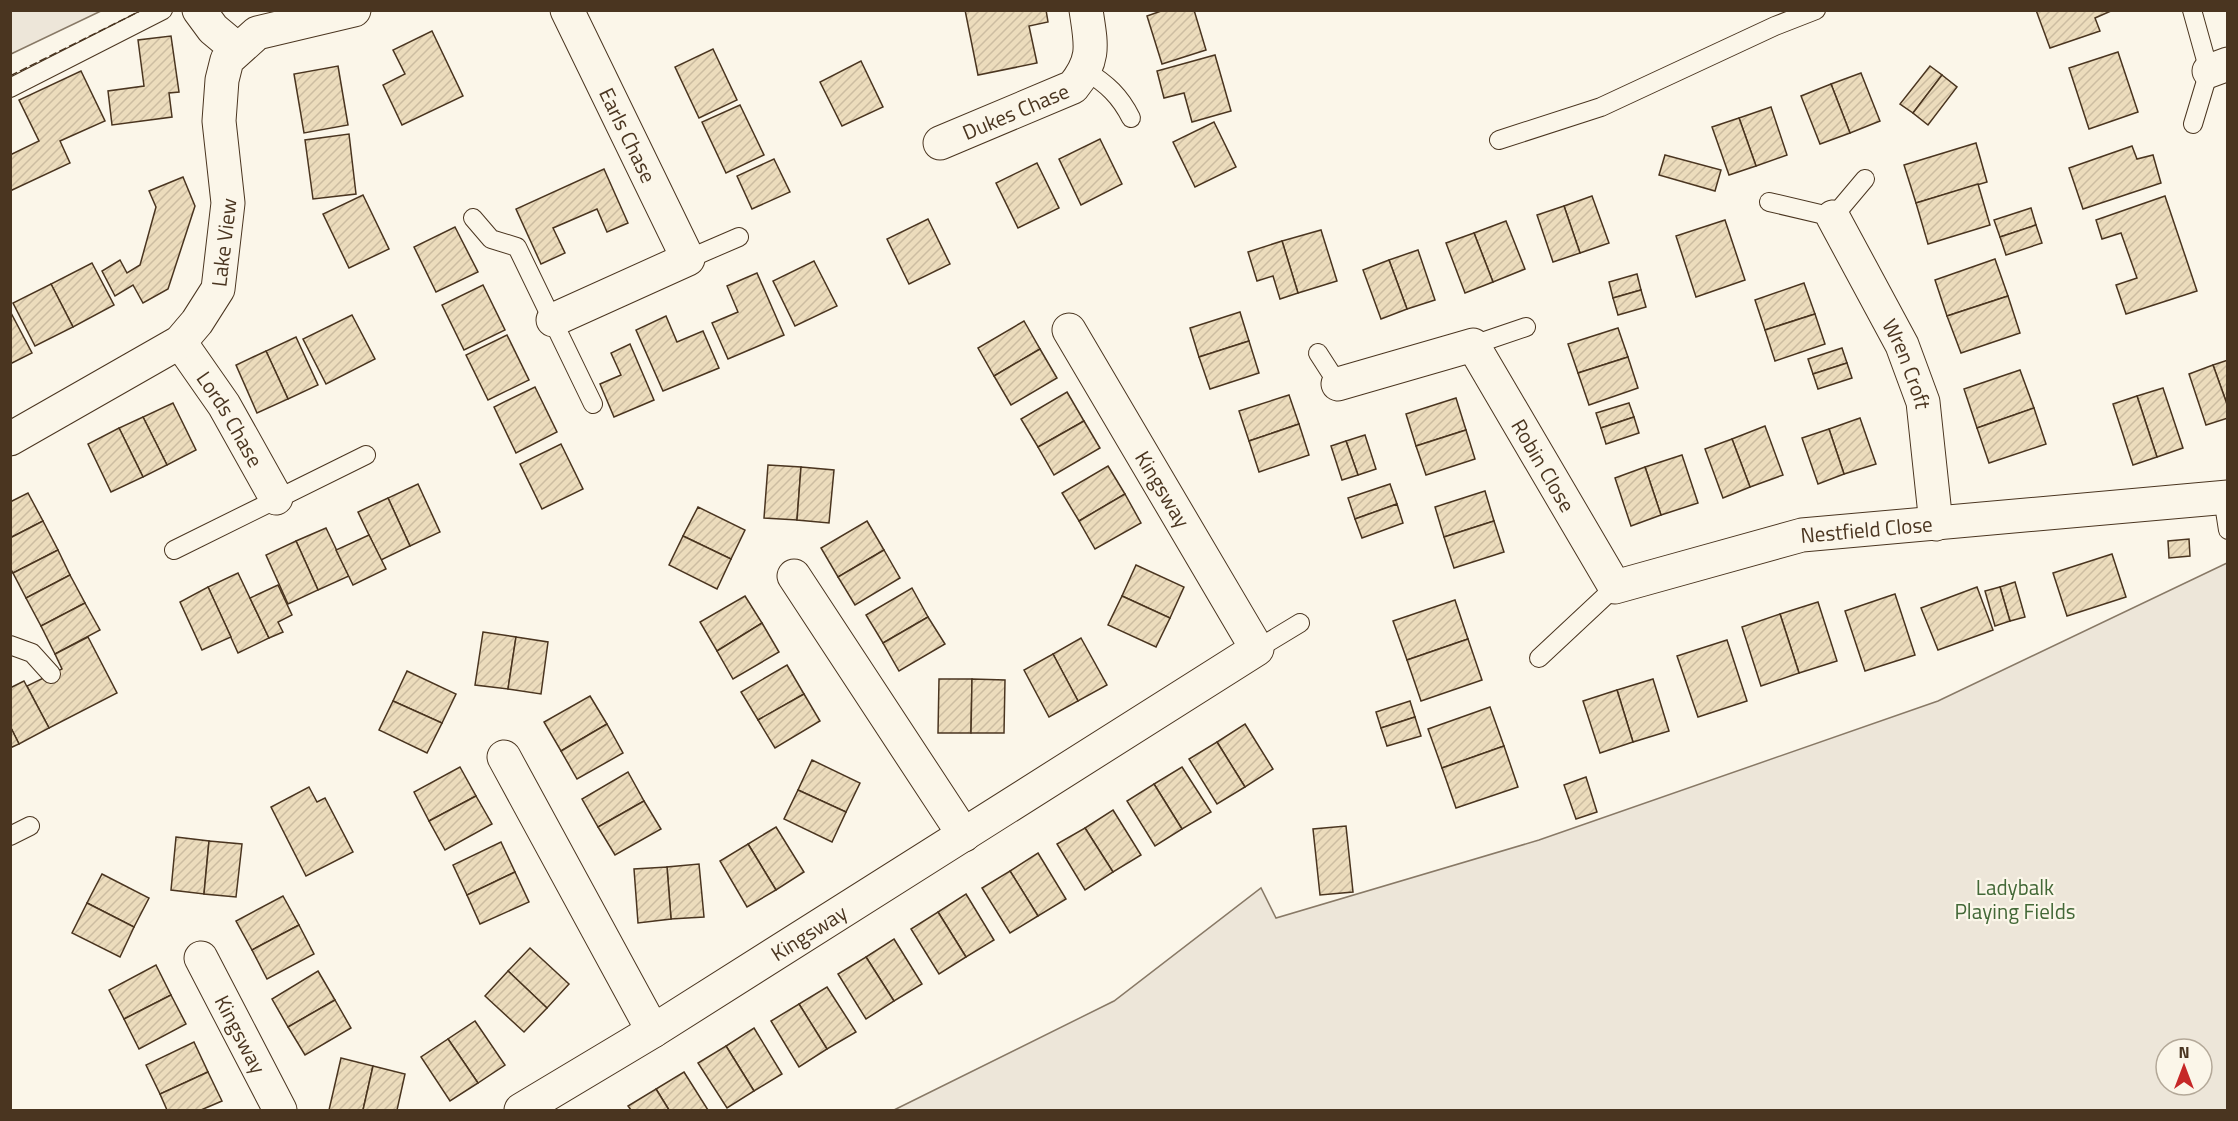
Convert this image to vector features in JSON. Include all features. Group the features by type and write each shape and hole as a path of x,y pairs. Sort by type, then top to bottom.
{"street":[{"path":"199,10 213,29 237,49"},
{"name":"Lake View","path":"10,439 180,342 197,322 218,289 228,203 219,120 226,60 257,33 354,10"},
{"name":"Earls Chase","path":"567,10 688,259"},
{"name":"Dukes Chase","path":"940,143 1073,87 1086,71 1092,50 1086,10"},
{"name":"Wren Croft","path":"1833,217 1902,345 1923,402 1936,524"},
{"path":"553,320 688,259"},
{"name":"Kingsway","path":"521,1110 653,1031 1257,649 1069,330"},
{"name":"Lords Chase","path":"180,342 224,405 276,498"},
{"path":"1338,384 1473,345"},
{"name":"Robin Close","path":"1473,345 1615,587"},
{"name":"Nestfield Close","path":"1615,587 1802,535 2225,497"},
{"path":"794,576 964,835"},
{"path":"504,757 653,1031"},
{"name":"Kingsway","path":"201,958 280,1110"}],"lane":[{"path":"10,88 162,10"},
{"path":"1498,140 1601,107 1775,26 1816,10"},
{"path":"2192,10 2218,67 2193,124"},
{"name":"Dukes Chase","path":"1086,71 1104,82 1122,100 1131,118"},
{"path":"1769,202 1833,217 1865,179"},
{"path":"473,218 491,239 517,247 592,404"},
{"path":"688,259 739,237"},
{"path":"1473,345 1526,327"},
{"path":"1318,352 1338,384"},
{"path":"174,550 366,455"},
{"path":"2225,497 2228,530"},
{"name":"Nestfield Close","path":"1539,658 1615,587"},
{"name":"Kingsway","path":"1257,649 1300,623"},
{"path":"10,645 32,653 51,674"},
{"path":"10,836 30,826"}],"green space":[{"path":"11,10 101,10 101,11 11,54"},
{"name":"Ladybalk Playing Fields","path":"2227,563 2227,1110 894,1110 1114,1001 1261,888 1276,918 1539,840 1938,701"}],"building":[{"path":"965,10 1046,10 1048,22 1029,26 1037,63 978,75"},
{"path":"1164,10 1194,10 1206,50 1162,64 1147,16"},
{"path":"2036,10 2111,11 2095,18 2100,31 2050,48"},
{"path":"432,31 463,96 402,125 383,85 405,74 393,50"},
{"path":"171,36 179,92 169,93 172,117 112,125 108,91 144,86 138,40"},
{"path":"713,49 737,100 699,118 675,67"},
{"path":"2118,52 2138,112 2089,129 2069,68"},
{"path":"1215,55 1231,111 1192,122 1184,93 1164,98 1157,71"},
{"path":"861,61 883,107 842,126 820,82"},
{"path":"338,66 348,125 304,133 294,74"},
{"path":"1930,66 1942,75 1913,113 1900,104"},
{"path":"81,71 105,121 60,141 70,163 10,191 10,155 39,141 19,100"},
{"path":"1861,73 1880,121 1850,133 1831,84"},
{"path":"1942,75 1957,87 1928,125 1913,113"},
{"path":"1831,84 1850,133 1820,144 1801,96"},
{"path":"740,105 764,155 726,173 702,122"},
{"path":"1771,107 1787,155 1756,166 1739,118"},
{"path":"1739,118 1756,166 1729,175 1712,127"},
{"path":"1214,122 1236,167 1195,187 1173,142"},
{"path":"349,134 356,194 313,199 305,140"},
{"path":"1100,139 1122,184 1081,205 1059,159"},
{"path":"1976,143 1987,182 1916,203 1904,165"},
{"path":"2132,146 2137,159 2153,155 2161,183 2083,209 2069,168"},
{"path":"1665,155 1721,170 1715,191 1659,175"},
{"path":"774,159 790,192 752,209 737,176"},
{"path":"1037,163 1059,208 1018,228 996,183"},
{"path":"604,169 628,223 607,232 597,209 553,228 565,253 541,264 516,209"},
{"path":"183,177 195,206 168,289 143,303 133,285 115,296 102,271 120,260 127,273 140,265 156,207 149,191"},
{"path":"1978,184 1990,225 1928,244 1916,203"},
{"path":"363,195 389,249 349,268 323,214"},
{"path":"1592,196 1609,243 1580,253 1564,206"},
{"path":"2165,196 2197,291 2126,314 2116,285 2137,278 2121,233 2102,239 2096,220"},
{"path":"1564,206 1580,253 1553,262 1537,215"},
{"path":"2031,208 2036,225 2000,237 1994,220"},
{"path":"928,219 950,264 909,284 887,239"},
{"path":"1725,220 1745,280 1696,297 1676,236"},
{"path":"1506,221 1525,269 1493,282 1474,233"},
{"path":"2036,225 2042,243 2006,255 2000,237"},
{"path":"455,227 478,272 436,292 414,247"},
{"path":"1321,230 1337,281 1298,293 1282,241"},
{"path":"1474,233 1493,282 1465,293 1446,243"},
{"path":"1282,241 1298,293 1280,299 1273,276 1257,281 1248,252"},
{"path":"1418,250 1435,300 1407,309 1389,260"},
{"path":"1995,259 2008,296 1947,316 1935,280"},
{"path":"1389,260 1407,309 1381,319 1363,270"},
{"path":"814,261 837,306 795,326 773,281"},
{"path":"92,263 114,305 73,327 51,284"},
{"path":"757,273 784,335 728,359 712,323 738,312 727,286"},
{"path":"1637,274 1641,290 1613,298 1609,282"},
{"path":"1804,283 1815,314 1765,330 1755,300"},
{"path":"51,284 73,327 35,346 13,303"},
{"path":"483,285 505,330 464,350 442,305"},
{"path":"1641,290 1646,307 1618,315 1613,298"},
{"path":"2008,296 2020,333 1961,353 1947,316"},
{"path":"10,311 32,353 10,364"},
{"path":"1240,312 1249,341 1199,357 1190,328"},
{"path":"1815,314 1825,344 1775,361 1765,330"},
{"path":"352,315 375,359 326,384 303,339"},
{"path":"666,316 677,342 703,331 719,368 663,391 636,330"},
{"path":"1024,321 1040,349 994,376 978,348"},
{"path":"1618,328 1628,357 1578,373 1568,344"},
{"path":"507,335 529,380 488,400 466,355"},
{"path":"296,337 318,385 288,399 266,351"},
{"path":"1249,341 1259,373 1210,389 1199,357"},
{"path":"630,344 654,400 614,417 600,384 621,375 611,353"},
{"path":"1842,348 1847,363 1813,374 1808,359"},
{"path":"1040,349 1057,378 1011,405 994,376"},
{"path":"266,351 288,399 257,413 236,365"},
{"path":"1628,357 1638,388 1589,405 1578,373"},
{"path":"2228,360 2228,407 2213,365"},
{"path":"1847,363 1852,378 1818,389 1813,374"},
{"path":"2213,365 2228,407 2228,418 2206,425 2189,374"},
{"path":"2020,370 2034,408 1977,428 1964,389"},
{"path":"535,387 557,432 516,453 494,407"},
{"path":"2163,388 2183,448 2157,457 2137,396"},
{"path":"1067,392 1084,421 1038,447 1021,419"},
{"path":"1289,395 1299,424 1249,441 1239,411"},
{"path":"2137,396 2157,457 2133,465 2113,404"},
{"path":"1456,398 1466,430 1416,446 1406,414"},
{"path":"173,403 196,450 167,465 143,417"},
{"path":"1629,403 1634,417 1601,428 1596,413"},
{"path":"2034,408 2046,444 1989,463 1977,428"},
{"path":"143,417 167,465 143,477 119,428"},
{"path":"1634,417 1639,433 1606,444 1601,428"},
{"path":"1860,418 1876,464 1844,474 1829,429"},
{"path":"1084,421 1100,448 1054,475 1038,447"},
{"path":"1299,424 1309,455 1259,472 1249,441"},
{"path":"1765,426 1783,475 1750,487 1732,439"},
{"path":"119,428 143,477 111,492 88,444"},
{"path":"1829,429 1844,474 1818,484 1802,438"},
{"path":"1466,430 1475,459 1426,475 1416,446"},
{"path":"1365,435 1376,469 1358,475 1346,441"},
{"path":"1732,439 1750,487 1723,498 1705,449"},
{"path":"1346,441 1358,475 1342,480 1331,446"},
{"path":"561,444 583,489 542,509 520,464"},
{"path":"1682,455 1698,503 1661,515 1645,467"},
{"path":"768,465 801,467 797,520 764,518"},
{"path":"1108,466 1125,494 1079,521 1062,493"},
{"path":"801,467 834,470 829,523 797,520"},
{"path":"1645,467 1661,515 1631,526 1615,478"},
{"path":"418,484 440,532 410,546 388,498"},
{"path":"1390,484 1397,504 1355,519 1348,498"},
{"path":"1485,491 1494,521 1444,537 1435,507"},
{"path":"28,493 43,521 10,538 10,502"},
{"path":"1125,494 1141,523 1095,549 1079,521"},
{"path":"388,498 410,546 381,560 358,512"},
{"path":"1397,504 1403,523 1362,538 1355,519"},
{"path":"698,507 745,530 731,559 683,536"},
{"path":"43,521 58,550 13,573 10,568 10,538"},
{"path":"867,521 884,550 838,577 821,548"},
{"path":"1494,521 1504,552 1454,568 1444,537"},
{"path":"326,528 349,576 318,590 296,541"},
{"path":"369,535 386,569 353,585 336,550"},
{"path":"683,536 731,559 717,589 669,565"},
{"path":"2189,539 2190,556 2169,558 2168,541"},
{"path":"296,541 318,590 288,604 266,555"},
{"path":"58,550 70,575 26,598 13,573"},
{"path":"884,550 900,578 855,605 838,577"},
{"path":"2112,554 2126,597 2067,616 2053,573"},
{"path":"1136,565 1184,587 1170,618 1122,596"},
{"path":"238,573 269,638 238,653 208,587"},
{"path":"70,575 85,603 41,626 26,598"},
{"path":"2015,582 2025,617 2010,621 2000,587"},
{"path":"278,585 292,615 278,622 283,632 269,638 250,598"},
{"path":"208,587 231,637 202,650 180,602"},
{"path":"1977,587 1993,630 1938,650 1921,608"},
{"path":"2000,587 2010,621 1995,626 1985,591"},
{"path":"912,588 928,617 883,643 866,615"},
{"path":"1895,594 1915,655 1865,671 1845,611"},
{"path":"745,596 762,623 717,651 700,622"},
{"path":"1122,596 1170,618 1156,647 1108,625"},
{"path":"1455,600 1468,639 1407,660 1393,621"},
{"path":"1818,602 1837,661 1799,673 1780,614"},
{"path":"85,603 100,630 55,654 41,626"},
{"path":"1780,614 1799,673 1761,686 1742,627"},
{"path":"928,617 945,644 899,671 883,643"},
{"path":"762,623 779,652 733,679 717,651"},
{"path":"483,632 516,637 508,689 475,685"},
{"path":"88,637 117,693 49,728 27,686 62,669 55,654"},
{"path":"516,637 548,642 541,694 508,689"},
{"path":"1081,638 1107,685 1078,701 1053,654"},
{"path":"1468,639 1482,680 1421,701 1407,660"},
{"path":"1727,640 1747,701 1698,717 1677,656"},
{"path":"1053,654 1078,701 1049,717 1024,670"},
{"path":"787,665 804,694 758,720 741,692"},
{"path":"407,671 456,694 442,723 393,701"},
{"path":"939,679 972,679 971,733 938,733"},
{"path":"972,679 1005,680 1004,733 971,733"},
{"path":"1653,679 1669,731 1633,742 1617,690"},
{"path":"24,681 49,728 19,744 10,726 10,688"},
{"path":"1617,690 1633,742 1600,753 1583,701"},
{"path":"804,694 820,721 775,748 758,720"},
{"path":"590,696 607,724 561,751 544,722"},
{"path":"393,701 442,723 427,753 379,730"},
{"path":"1410,701 1415,717 1381,728 1376,712"},
{"path":"1490,707 1504,746 1442,768 1428,729"},
{"path":"1415,717 1421,736 1387,746 1381,728"},
{"path":"607,724 623,753 577,779 561,751"},
{"path":"1245,724 1273,769 1245,787 1217,742"},
{"path":"10,726 19,744 10,748"},
{"path":"1217,742 1245,787 1217,804 1189,759"},
{"path":"1504,746 1518,787 1456,808 1442,768"},
{"path":"812,760 860,783 846,812 798,790"},
{"path":"460,767 476,796 429,821 414,792"},
{"path":"1182,767 1211,812 1182,829 1154,784"},
{"path":"628,772 644,801 598,827 582,799"},
{"path":"1586,777 1597,812 1576,819 1564,785"},
{"path":"1154,784 1182,829 1155,846 1127,801"},
{"path":"309,787 317,802 325,798 353,852 306,876 271,807"},
{"path":"798,790 846,812 832,842 784,819"},
{"path":"476,796 492,824 445,850 429,821"},
{"path":"644,801 661,829 615,855 598,827"},
{"path":"1113,810 1141,855 1113,872 1085,828"},
{"path":"1346,826 1353,892 1320,895 1313,829"},
{"path":"776,827 804,872 776,890 748,844"},
{"path":"1085,828 1113,872 1085,890 1057,844"},
{"path":"176,837 209,841 204,894 171,890"},
{"path":"209,841 242,844 236,897 204,894"},
{"path":"501,842 515,872 467,895 453,865"},
{"path":"748,844 776,890 747,907 720,861"},
{"path":"1038,853 1066,899 1038,916 1010,871"},
{"path":"699,864 704,917 671,919 667,867"},
{"path":"667,867 671,919 638,923 634,869"},
{"path":"1010,871 1038,916 1010,933 982,888"},
{"path":"515,872 529,902 480,924 467,895"},
{"path":"102,874 149,898 134,927 87,903"},
{"path":"966,894 994,940 966,957 938,912"},
{"path":"283,896 299,925 252,950 236,921"},
{"path":"87,903 134,927 120,957 72,933"},
{"path":"938,912 966,957 939,974 911,929"},
{"path":"299,925 314,954 267,979 252,950"},
{"path":"894,939 922,984 894,1001 866,957"},
{"path":"530,948 569,984 547,1008 508,971"},
{"path":"866,957 894,1001 866,1019 838,974"},
{"path":"156,965 171,995 124,1019 109,990"},
{"path":"318,971 335,1000 288,1027 272,999"},
{"path":"508,971 547,1008 524,1032 485,996"},
{"path":"827,987 856,1032 827,1049 799,1004"},
{"path":"171,995 186,1024 139,1049 124,1019"},
{"path":"335,1000 351,1028 305,1055 288,1027"},
{"path":"799,1004 827,1049 799,1067 771,1021"},
{"path":"475,1021 505,1065 478,1083 448,1039"},
{"path":"754,1028 782,1074 754,1091 726,1046"},
{"path":"448,1039 478,1083 450,1101 421,1057"},
{"path":"194,1042 208,1072 160,1094 146,1065"},
{"path":"726,1046 754,1091 727,1108 698,1063"},
{"path":"341,1058 373,1066 363,1110 329,1110"},
{"path":"373,1066 405,1074 397,1110 363,1110"},
{"path":"208,1072 222,1101 201,1110 167,1110 160,1094"},
{"path":"684,1072 708,1110 669,1110 656,1089"},
{"path":"656,1089 669,1110 631,1110 628,1106"}],"fence":[{"path":"10,76 142,10"}]}
